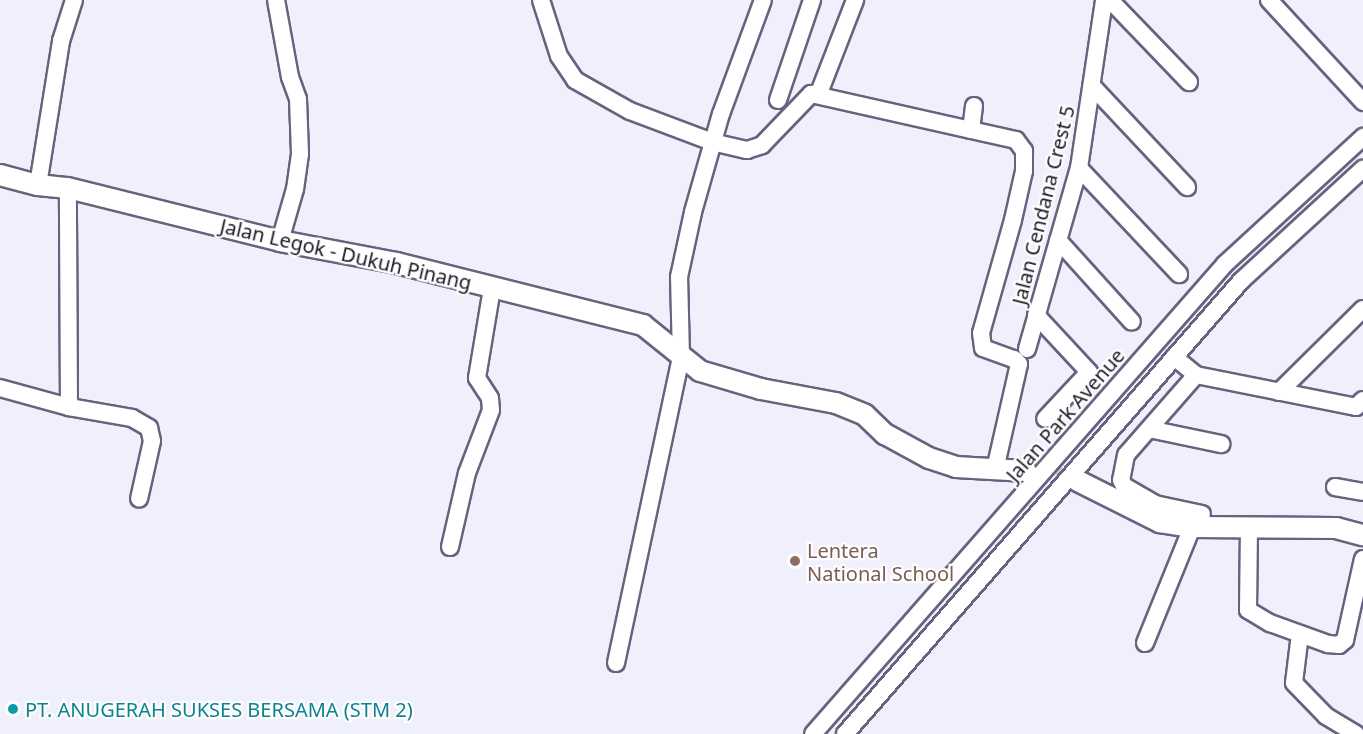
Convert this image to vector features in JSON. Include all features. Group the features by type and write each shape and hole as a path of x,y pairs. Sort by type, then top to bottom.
{"street":[{"path":"39,185 61,41 74,0"},
{"path":"276,0 290,77 298,99 300,154 295,189 280,241"},
{"path":"541,0 559,56 575,80 630,111 712,142 747,150 762,145 811,94 819,93 1016,140 1024,151 1024,171 1013,220 981,333 983,348 1019,364 994,470"},
{"path":"616,663 681,357 679,278 712,142 763,0"},
{"path":"777,100 812,0"},
{"path":"819,93 855,0"},
{"name":"Jalan Cendana Crest 5","path":"1027,349 1078,168 1094,88 1104,0"},
{"path":"1110,0 1189,82"},
{"path":"1269,0 1363,102"},
{"path":"1094,88 1188,187"},
{"path":"972,130 974,106"},
{"name":"Jalan Park Avenue","path":"813,734 1225,264 1363,137"},
{"path":"1078,168 1179,274"},
{"path":"845,734 1241,281 1363,169"},
{"name":"Jalan Legok - Dukuh Pinang","path":"0,175 39,185 69,188 280,241 396,263 643,325 657,333 681,357 714,376 836,403 865,415 885,434 929,458 956,467 1026,471"},
{"path":"69,188 69,407"},
{"path":"1058,240 1132,322"},
{"path":"1225,264 1241,281"},
{"path":"450,547 468,473 491,410 490,398 477,378 492,288"},
{"path":"1279,392 1363,309"},
{"path":"1036,315 1089,372 1045,419"},
{"path":"1174,357 1196,375 1356,407 1363,400"},
{"path":"1196,375 1126,455 1121,480 1124,486 1155,504 1197,520"},
{"path":"0,388 69,407 132,418 149,428 152,441 140,499"},
{"path":"1149,429 1221,444"},
{"path":"1078,481 1160,522 1197,520 1249,528 1336,528 1363,536"},
{"path":"1335,487 1361,490"},
{"path":"1145,643 1197,520"},
{"path":"1249,528 1248,610 1270,623 1328,644 1339,645 1345,640 1363,560"},
{"path":"1300,634 1294,683 1326,716 1356,734"}],"tunnel":[{"path":"1026,471 1078,481"}],"place":[{"name":"Lentera National School","path":"795,561"},
{"name":"PT. ANUGERAH SUKSES BERSAMA (STM 2)","path":"13,709"}]}
